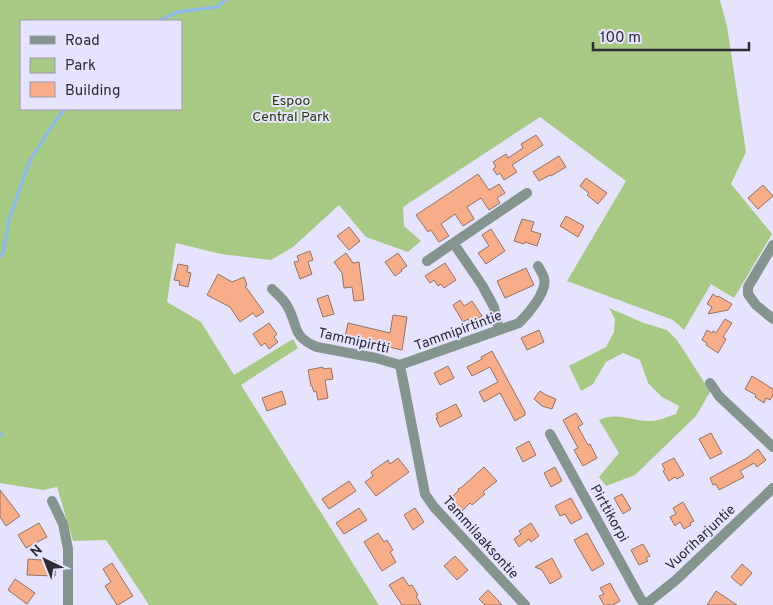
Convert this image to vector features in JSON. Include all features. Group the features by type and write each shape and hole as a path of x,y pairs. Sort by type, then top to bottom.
{"street":[{"path":"427,261 527,193"},
{"path":"454,244 482,284 494,307 499,330"},
{"path":"773,245 748,287 748,294 756,305 773,319"},
{"name":"Tammipirtintie","path":"400,365 518,323 529,314 543,289 545,279 538,266"},
{"name":"Tammipirtti","path":"272,289 287,305 297,331 302,339 309,344 400,365"},
{"name":"Tammilaaksontie","path":"400,365 424,494 525,605"},
{"path":"710,383 719,396 773,447"},
{"name":"Pirttikorpi","path":"550,434 645,605"},
{"name":"Vuoriharjuntie","path":"645,605 676,580 773,488"},
{"path":"52,501 63,524 68,549 68,605"}],"green space":[{"name":"Espoo Central Park","path":"0,0 720,0 727,26 746,152 731,184 772,234 734,298 711,284 684,330 673,320 567,281 626,181 540,117 403,207 404,226 421,241 408,252 366,237 339,205 293,247 271,260 221,254 176,243 167,302 201,322 234,375 293,339 298,348 241,385 379,605 149,605 106,540 73,541 57,487 43,490 0,483"},
{"path":"609,308 644,323 667,330 677,340 710,392 696,416 635,475 606,486 599,477 619,453 599,420 612,416 653,421 676,414 679,406 662,397 648,383 640,360 623,353 606,362 593,384 581,391 569,366 606,347 614,332 615,319"}],"building":[{"path":"536,135 543,145 512,165 517,172 504,180 500,173 497,175 493,169 496,167 493,162 506,154 508,158 523,148 521,144"},
{"path":"559,156 566,167 539,181 533,172"},
{"path":"478,174 489,190 499,184 505,193 497,198 500,203 489,210 481,198 467,207 474,219 463,226 455,214 441,224 449,236 439,242 431,230 428,232 416,215"},
{"path":"586,178 607,193 598,204 580,186"},
{"path":"763,185 773,196 758,209 748,198"},
{"path":"566,216 584,226 578,237 560,226"},
{"path":"522,219 534,222 531,231 541,234 537,246 514,241"},
{"path":"349,227 360,241 349,250 337,236"},
{"path":"491,229 505,251 486,264 478,253 489,246 482,235"},
{"path":"310,251 313,260 308,262 312,274 300,279 294,262 299,261 297,256"},
{"path":"346,253 353,263 359,262 364,300 354,301 352,287 344,288 342,273 334,262"},
{"path":"398,253 407,266 395,276 385,262"},
{"path":"445,263 456,280 444,288 441,284 438,286 434,280 430,283 425,276"},
{"path":"178,264 188,266 187,272 191,273 188,287 179,285 180,281 174,280"},
{"path":"526,268 534,285 505,298 497,281"},
{"path":"218,274 232,282 244,277 247,285 245,286 264,312 256,317 253,313 240,322 230,307 207,295"},
{"path":"713,294 732,304 728,310 708,314 712,307 707,304"},
{"path":"328,295 334,314 323,317 317,299"},
{"path":"460,300 464,306 472,301 482,316 470,323 468,319 463,322 453,305"},
{"path":"393,315 407,317 402,350 345,337 348,323 390,333"},
{"path":"725,319 732,323 723,337 726,339 718,353 702,340 707,330 716,333"},
{"path":"269,323 277,334 274,337 278,342 269,349 265,343 261,346 253,334"},
{"path":"539,330 544,342 527,350 521,338"},
{"path":"492,351 525,412 525,415 515,421 500,393 484,402 479,392 498,382 490,367 472,376 467,367"},
{"path":"448,366 454,378 440,385 434,373"},
{"path":"323,367 323,369 331,368 333,379 325,380 328,398 318,400 316,391 314,392 311,386 308,370"},
{"path":"752,376 773,389 773,395 770,400 766,398 764,403 755,397 756,395 745,389"},
{"path":"282,391 286,404 267,411 262,398"},
{"path":"540,391 556,399 552,409 542,406 534,399"},
{"path":"456,404 462,416 440,427 436,414"},
{"path":"576,413 583,424 578,427 597,458 583,466 574,450 578,448 563,420"},
{"path":"711,433 722,453 710,459 699,439"},
{"path":"529,441 536,455 523,462 516,448"},
{"path":"758,449 766,460 757,467 754,463 740,471 744,477 719,490 716,484 713,485 710,478 747,458"},
{"path":"398,458 409,472 376,496 365,482 373,476 371,472 388,460 390,464"},
{"path":"674,458 684,475 669,481 663,471 665,470 662,464"},
{"path":"484,467 497,481 483,492 485,494 472,505 470,503 461,512 450,499 458,489"},
{"path":"555,467 562,481 551,487 544,473"},
{"path":"349,481 356,491 329,509 322,499"},
{"path":"0,490 20,516 6,526 0,517"},
{"path":"622,494 631,509 623,514 614,498"},
{"path":"571,498 582,518 571,524 565,514 560,516 555,506"},
{"path":"683,502 694,521 684,529 680,522 675,526 670,517 676,514 673,508"},
{"path":"359,508 367,520 344,534 336,523"},
{"path":"415,508 424,522 413,530 404,515"},
{"path":"39,523 47,537 26,548 18,535"},
{"path":"531,523 539,536 531,542 529,539 519,547 514,539 521,534 519,531"},
{"path":"378,533 384,542 387,540 393,550 390,552 396,562 382,571 364,542"},
{"path":"587,533 604,564 592,571 574,540"},
{"path":"643,544 650,556 646,558 648,561 639,565 631,550"},
{"path":"455,556 468,570 457,580 444,566"},
{"path":"552,558 562,577 550,584 542,570 535,567"},
{"path":"28,559 56,561 55,576 27,575"},
{"path":"112,563 133,596 118,605 105,586 111,582 103,569"},
{"path":"742,564 752,573 741,586 731,577"},
{"path":"403,577 409,586 412,585 421,605 402,605 389,585"},
{"path":"15,579 35,593 27,604 8,590"},
{"path":"610,583 620,601 613,605 604,605 599,596 604,594 600,588"},
{"path":"488,590 502,605 485,605 479,599"},
{"path":"716,591 737,605 707,605"}],"waterway":[{"path":"160,20 178,12 217,7 225,0"},
{"path":"0,257 3,253 9,220 30,160 64,110"}]}
